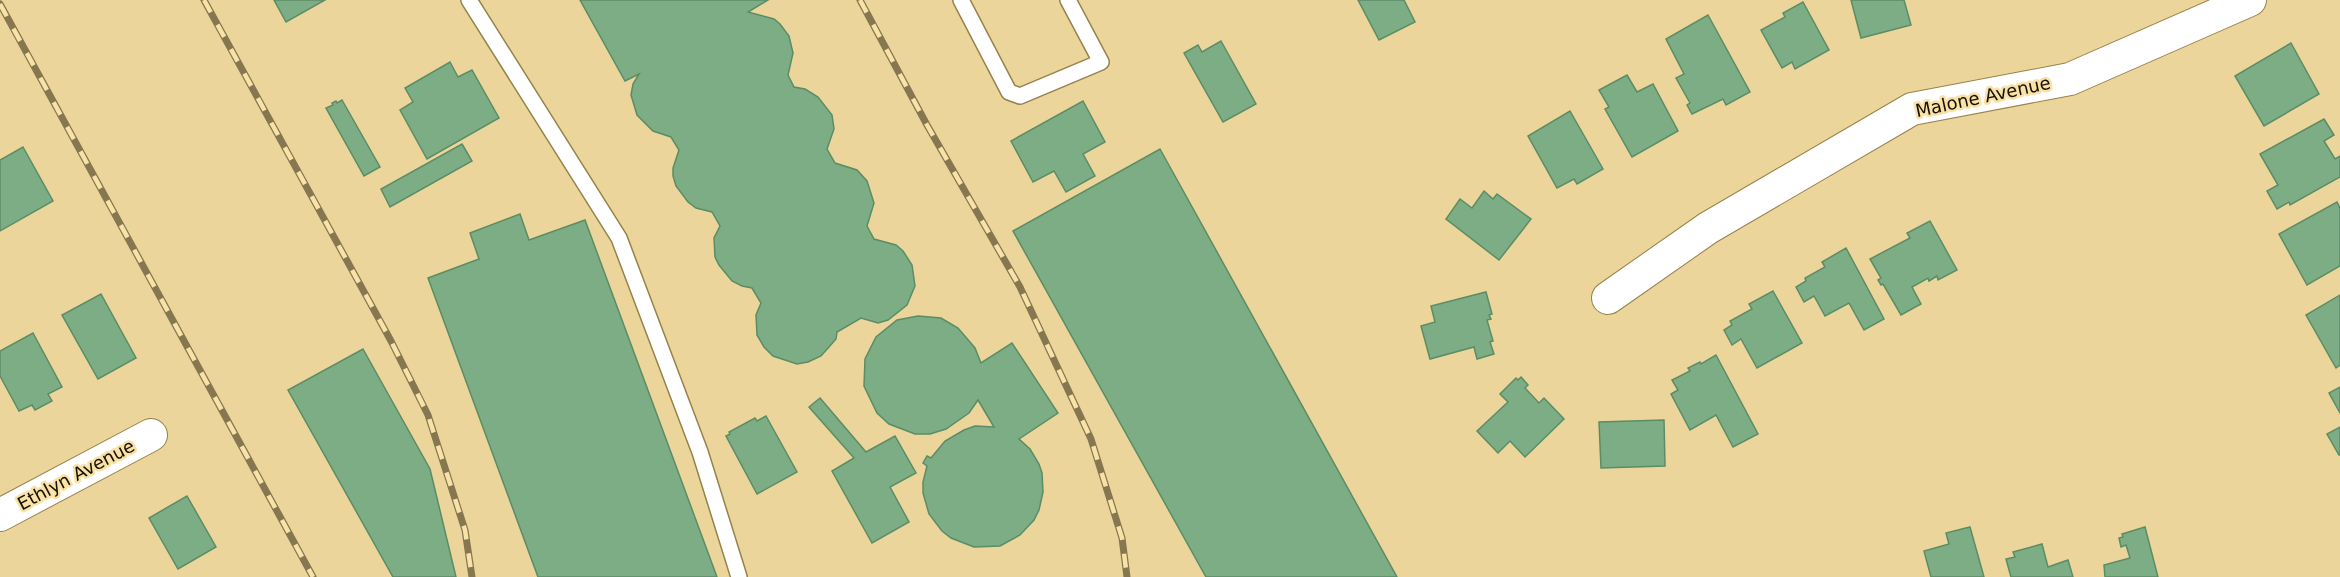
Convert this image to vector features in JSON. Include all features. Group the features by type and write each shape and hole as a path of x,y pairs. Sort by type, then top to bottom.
{"street":[{"name":"Malone Avenue","path":"1608,298 1707,228 1912,110 2070,79 2250,0"},
{"name":"Ethlyn Avenue","path":"0,515 151,435"}],"lane":[{"path":"469,0 619,238 700,452 739,577"},
{"path":"961,0 1009,92 1020,96 1101,62 1068,0"}],"building":[{"path":"274,0 325,0 286,22"},
{"path":"580,0 768,0 748,12 774,19 780,24 789,36 793,53 788,75 794,87 805,89 818,97 832,115 834,129 827,149 835,163 857,170 867,181 874,203 867,226 874,239 896,245 912,265 915,286 907,305 888,320 878,323 861,318 837,332 836,339 821,356 808,362 797,364 773,356 757,335 756,315 761,303 752,288 732,281 715,257 714,238 720,226 712,212 696,208 688,202 676,186 673,168 679,150 671,137 653,131 637,115 631,95 633,84 639,74 625,81"},
{"path":"1358,0 1404,0 1415,22 1379,40"},
{"path":"1851,0 1904,0 1911,25 1861,38"},
{"path":"1803,2 1829,50 1795,69 1792,62 1782,68 1761,30 1785,17 1783,13"},
{"path":"1708,15 1750,92 1726,105 1723,99 1692,114 1687,105 1690,103 1676,78 1684,74 1666,39"},
{"path":"1221,41 1256,104 1223,122 1184,53 1198,45 1202,52"},
{"path":"2291,43 2319,94 2264,126 2235,76"},
{"path":"450,62 458,77 472,70 499,118 427,159 400,110 413,102 405,88"},
{"path":"1627,75 1637,92 1653,84 1678,131 1632,157 1605,109 1609,107 1599,90"},
{"path":"342,100 380,167 364,176 326,108"},
{"path":"1083,101 1105,142 1083,154 1095,176 1066,192 1054,171 1033,182 1011,141"},
{"path":"1570,111 1603,169 1577,184 1574,179 1557,188 1528,136"},
{"path":"2324,119 2334,135 2324,141 2335,159 2340,156 2340,177 2290,205 2289,202 2277,209 2267,191 2278,185 2260,154"},
{"path":"462,144 472,161 390,207 381,189"},
{"path":"23,147 53,201 0,231 0,160"},
{"path":"1160,149 1397,577 1206,577 1013,231"},
{"path":"1484,191 1493,199 1497,194 1531,219 1499,260 1446,219 1460,199 1472,208"},
{"path":"2337,202 2340,208 2340,266 2307,285 2279,234"},
{"path":"520,214 529,240 585,220 717,577 538,577 428,278 479,259 470,233"},
{"path":"1930,221 1957,270 1938,280 1937,276 1929,281 1928,278 1912,287 1921,304 1901,315 1883,284 1881,285 1878,280 1881,278 1870,259 1910,238 1907,233"},
{"path":"1846,248 1884,319 1864,330 1849,303 1825,316 1814,296 1804,302 1796,287 1806,281 1805,278 1825,267 1822,262"},
{"path":"1773,291 1802,343 1757,368 1741,339 1732,345 1724,330 1732,325 1730,321 1752,309 1749,304"},
{"path":"1486,292 1492,314 1489,315 1491,319 1487,320 1494,354 1477,359 1474,347 1430,359 1421,326 1435,322 1431,306"},
{"path":"101,294 136,358 98,379 62,315"},
{"path":"2340,295 2340,365 2336,368 2306,315"},
{"path":"918,316 941,318 958,328 975,348 981,363 1012,343 1058,413 1019,439 1030,449 1039,464 1043,492 1034,520 1020,535 1000,546 974,547 951,538 942,531 929,514 923,493 927,466 923,463 927,456 931,458 945,441 964,430 975,426 994,427 978,400 969,413 946,429 930,434 915,434 889,424 877,413 864,386 865,359 876,337 897,320"},
{"path":"33,333 62,387 48,394 52,401 35,410 32,405 19,411 0,376 0,351"},
{"path":"363,349 430,469 456,577 393,577 288,390"},
{"path":"1716,355 1758,434 1733,447 1716,415 1690,430 1671,394 1678,390 1672,380 1690,371 1688,368 1700,362 1701,364"},
{"path":"1521,377 1528,385 1525,388 1539,403 1544,398 1564,419 1525,457 1510,441 1498,453 1477,431 1508,402 1500,394 1516,378 1518,380"},
{"path":"2340,387 2340,413 2329,393"},
{"path":"820,398 866,452 895,436 916,473 890,487 909,522 872,543 832,471 854,458 809,407"},
{"path":"766,416 797,472 757,494 726,436 730,434 729,432 755,418 757,421"},
{"path":"1664,420 1665,466 1601,468 1599,422"},
{"path":"2340,427 2340,455 2339,455 2327,434"},
{"path":"187,496 216,547 178,569 149,518"},
{"path":"1970,527 1984,577 1931,577 1924,551 1949,544 1946,533"},
{"path":"2145,527 2158,577 2105,577 2104,565 2130,558 2126,545 2121,547 2119,538 2123,537 2122,534"},
{"path":"2042,544 2048,567 2068,560 2073,577 2011,577 2006,559 2015,557 2013,552"}],"railway":[{"path":"204,0 391,341 428,415 465,530 472,577"},
{"path":"860,0 927,125 1020,287 1091,439 1122,538 1127,577"},
{"path":"0,4 313,577"}]}
